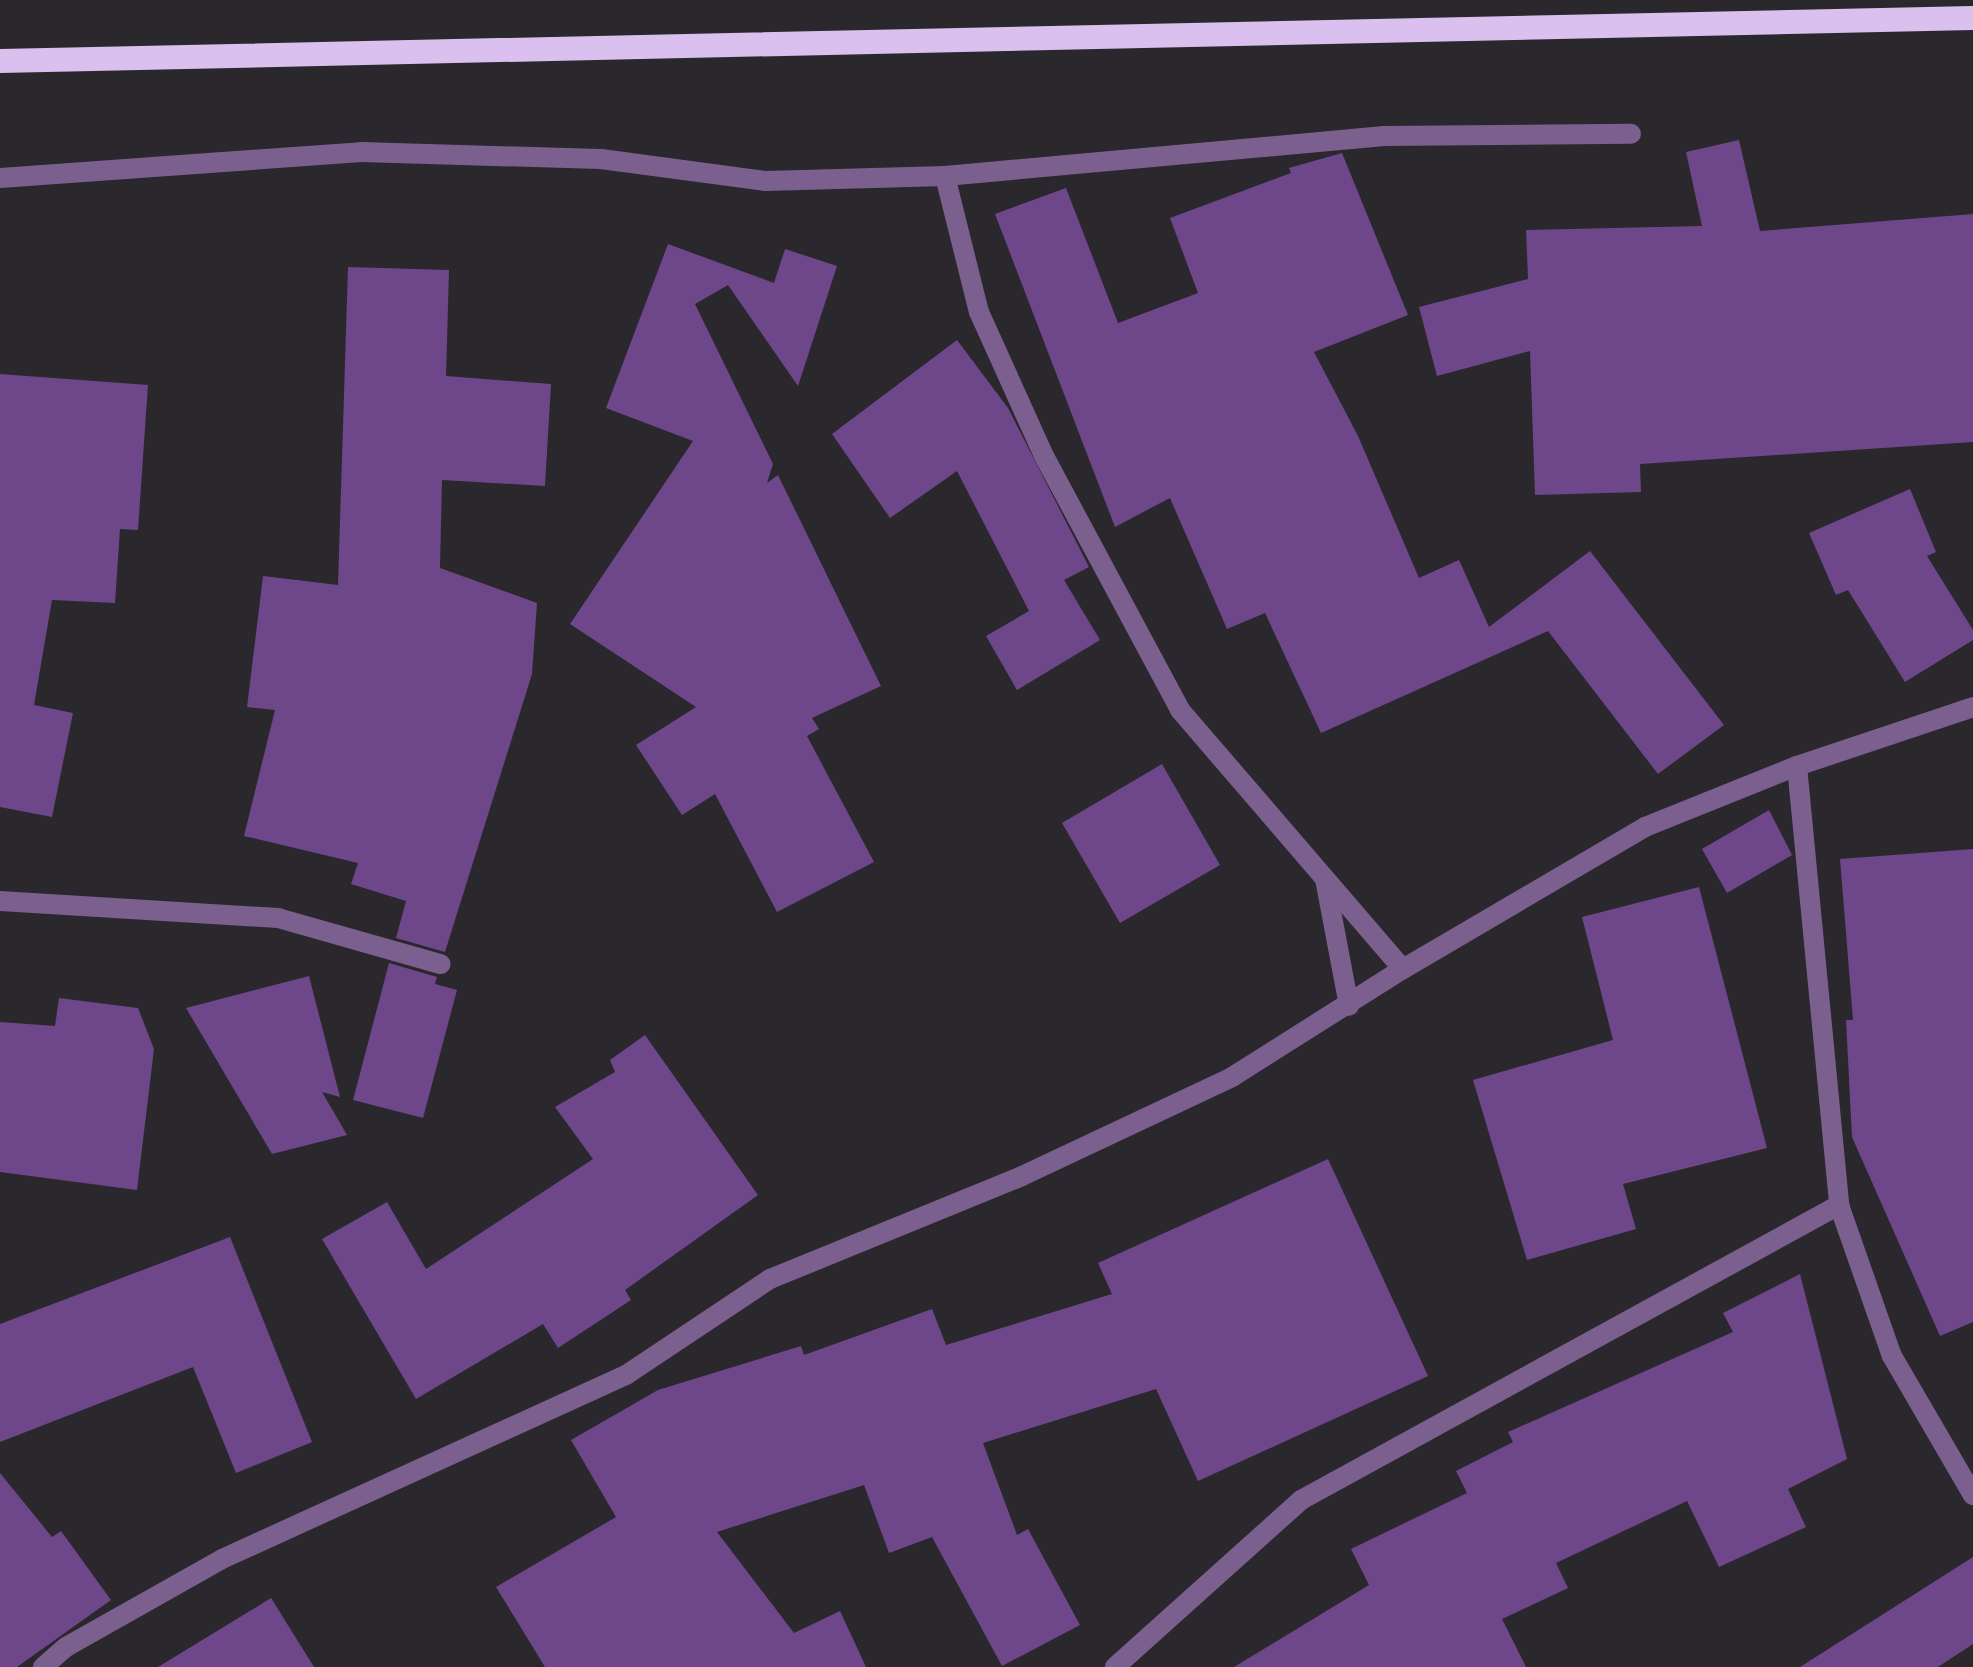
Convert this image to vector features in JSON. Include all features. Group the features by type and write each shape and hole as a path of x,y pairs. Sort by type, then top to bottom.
{"highway":[{"path":"0,61 1973,18"}],"street":[{"path":"0,178 361,152 601,159 765,181 945,176 1384,136 1631,134"},
{"path":"945,176 979,312 1044,456 1180,710 1403,969"},
{"path":"43,1667 66,1647 222,1559 626,1375 770,1279 1022,1176 1232,1077 1349,1006 1403,969 1645,827 1797,766 1973,707"},
{"path":"1797,766 1839,1205 1892,1356 1973,1495"},
{"path":"1324,875 1349,1006"},
{"path":"0,901 278,918 441,964"},
{"path":"1115,1667 1301,1500 1839,1205"}],"building":[{"path":"1739,140 1760,231 1973,214 1973,442 1640,464 1641,492 1535,495 1530,351 1437,376 1419,307 1528,279 1526,230 1702,226 1686,152"},
{"path":"1342,153 1408,315 1314,352 1358,436 1419,578 1459,560 1489,627 1590,551 1724,725 1658,774 1548,631 1321,733 1265,613 1227,629 1170,498 1115,527 995,214 1066,188 1118,323 1198,293 1170,218 1291,173 1289,168"},
{"path":"668,244 774,283 785,249 837,266 798,386 728,285 695,304 773,464 767,483 778,475 881,686 812,718 819,729 807,736 874,862 777,912 715,794 682,815 636,745 696,707 570,624 693,441 606,408"},
{"path":"348,267 449,270 446,376 551,384 545,486 442,480 440,568 537,603 532,674 445,952 396,938 406,901 351,884 358,863 244,836 275,710 247,707 263,576 338,585"},
{"path":"957,340 1008,408 1089,567 1064,580 1100,640 1017,690 986,636 1029,611 957,471 890,518 832,434"},
{"path":"0,374 148,385 138,530 120,529 115,603 52,600 34,705 73,713 52,817 0,807"},
{"path":"1910,489 1936,552 1927,556 1973,630 1973,640 1905,682 1848,590 1836,595 1809,533"},
{"path":"1162,764 1220,865 1120,923 1062,823"},
{"path":"1769,810 1792,855 1727,893 1702,849"},
{"path":"1973,849 1973,1322 1940,1336 1852,1137 1846,1020 1853,1020 1840,859"},
{"path":"1699,887 1767,1148 1623,1184 1636,1229 1527,1260 1473,1080 1613,1040 1582,917"},
{"path":"389,963 437,977 435,984 457,990 423,1118 353,1100"},
{"path":"309,976 340,1097 322,1092 347,1135 272,1154 186,1008"},
{"path":"59,998 138,1008 154,1049 137,1190 0,1172 0,1022 55,1026"},
{"path":"645,1035 758,1195 625,1290 631,1300 558,1348 543,1324 416,1399 322,1239 387,1202 426,1269 593,1159 555,1107 615,1072 610,1060"},
{"path":"1328,1159 1428,1376 1198,1481 1156,1389 983,1443 1017,1535 1028,1529 1080,1625 1002,1666 932,1537 889,1553 864,1485 717,1532 794,1633 840,1611 866,1667 545,1667 496,1587 616,1517 571,1440 658,1390 801,1346 804,1355 932,1309 946,1345 1112,1294 1098,1263"},
{"path":"230,1237 312,1442 236,1473 193,1367 0,1442 0,1324"},
{"path":"1800,1274 1847,1459 1788,1489 1806,1527 1719,1567 1687,1501 1556,1563 1568,1588 1502,1619 1526,1667 1234,1667 1369,1585 1351,1549 1467,1493 1456,1471 1513,1442 1508,1432 1733,1332 1723,1313"},
{"path":"0,1473 52,1537 61,1531 111,1600 17,1667 0,1667"},
{"path":"1973,1557 1973,1644 1938,1667 1800,1667"},
{"path":"271,1598 314,1667 158,1667"}]}
